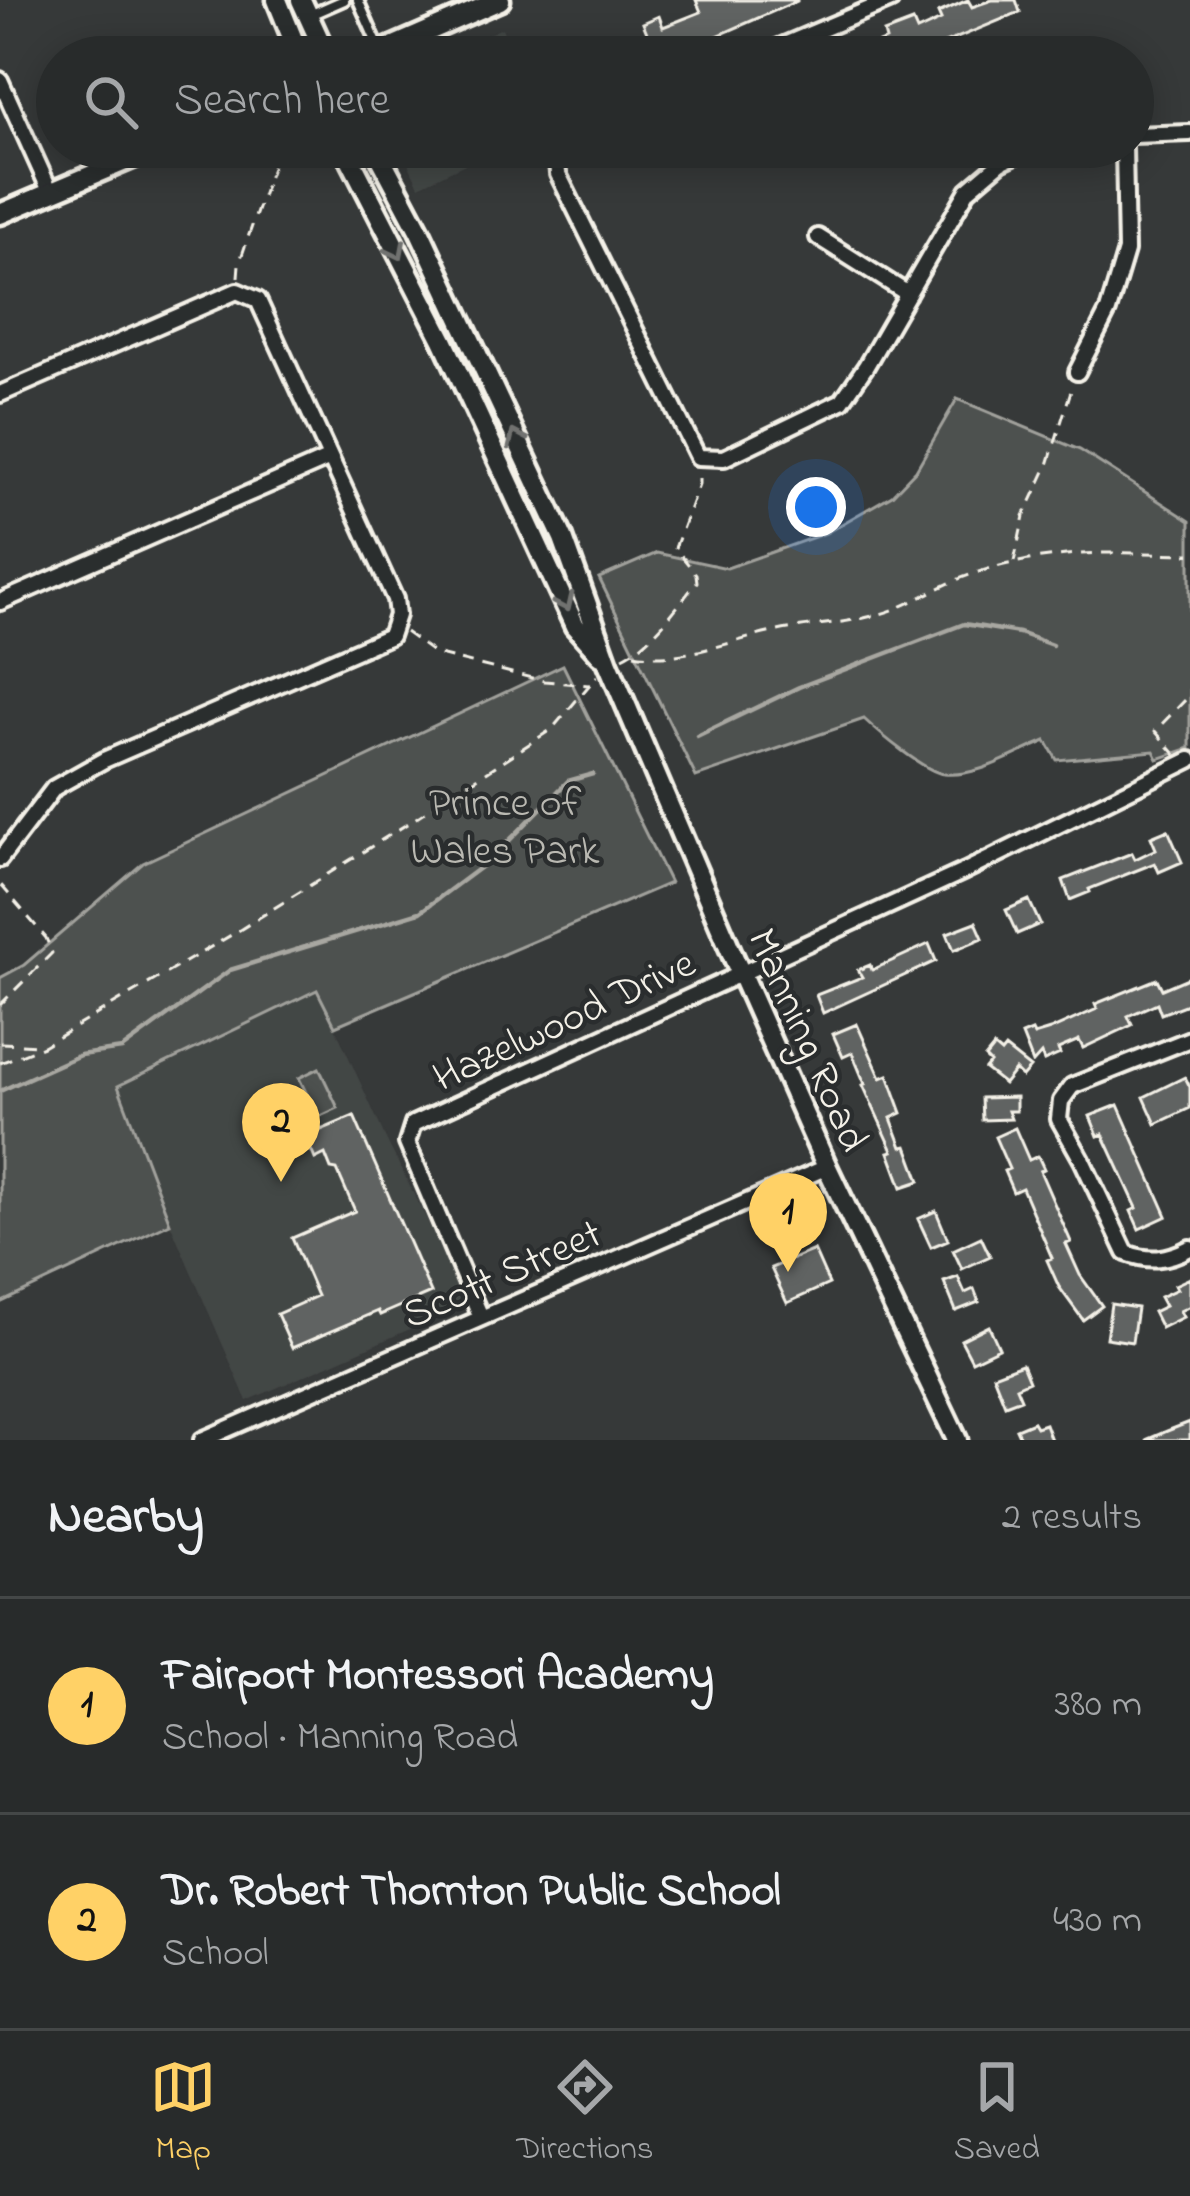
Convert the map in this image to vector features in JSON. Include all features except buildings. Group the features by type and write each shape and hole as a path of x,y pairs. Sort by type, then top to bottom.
{"main road":[{"path":"278,0 292,36"},
{"path":"417,36 500,0"},
{"path":"304,8 318,36"},
{"path":"0,214 109,168"},
{"name":"Manning Road","path":"355,168 442,340 575,626 608,663"},
{"name":"Manning Road","path":"386,168 562,538 608,663 741,973 957,1440"}],"street":[{"path":"806,36 891,0"},
{"path":"0,80 36,160"},
{"path":"1154,134 1190,133"},
{"path":"40,168 51,193"},
{"path":"558,168 698,457 724,458 842,401 968,190 994,168"},
{"path":"1077,372 1108,311 1126,251 1124,168"},
{"path":"818,237 908,294"},
{"path":"0,394 237,291 258,300 395,598 397,615 390,635 104,760 54,788 0,859"},
{"path":"0,602 329,458"},
{"name":"Hazelwood Drive","path":"481,1317 407,1143 413,1124 965,871 1187,761"},
{"path":"1190,1039 1072,1086 1061,1101 1059,1119 1126,1253 1145,1260 1190,1248"},
{"name":"Scott Street","path":"202,1440 827,1166"}],"lane":[{"path":"304,8 344,0"},
{"path":"358,0 369,36"}],"path":[{"path":"237,291 239,264 272,168"},
{"path":"1013,563 1024,516 1048,465 1077,372"},
{"path":"0,1064 43,1046 238,931 552,729 608,663 632,653 697,582 675,548 699,484 698,457"},
{"path":"632,653 652,657 684,653 805,626 842,624 895,609 959,578 1013,563 1066,554 1190,554"},
{"path":"394,624 435,654 544,681 590,685"},
{"path":"1187,761 1154,731 1190,695"},
{"path":"0,1005 52,953 46,938 2,885"},
{"path":"0,1042 43,1046"}],"shaded area":[{"path":"410,168 457,168 419,186"},
{"path":"318,990 469,1303 247,1401 118,1087"}],"green space":[{"path":"957,399 1080,450 1190,521 1190,748 1158,759 1154,751 1057,760 1046,741 983,768 944,774 914,759 864,719 696,777 599,578 657,553 727,568 826,533 892,495 916,470"},
{"name":"Prince of Wales Park","path":"563,665 670,883 335,1026 317,990 118,1086 170,1223 0,1303 0,978 24,965 143,863"},
{"path":"319,1068 338,1108 318,1117 299,1078"}],"waterway":[{"path":"697,736 799,687 964,624 1019,633 1052,645"},
{"path":"0,1091 80,1055 122,1049 230,970 420,912 490,860 568,781 593,774"}],"place":[{"name":"Dr. Robert Thornton Public School","path":"281,1182"},
{"name":"Fairport Montessori Academy","path":"788,1272"}]}
